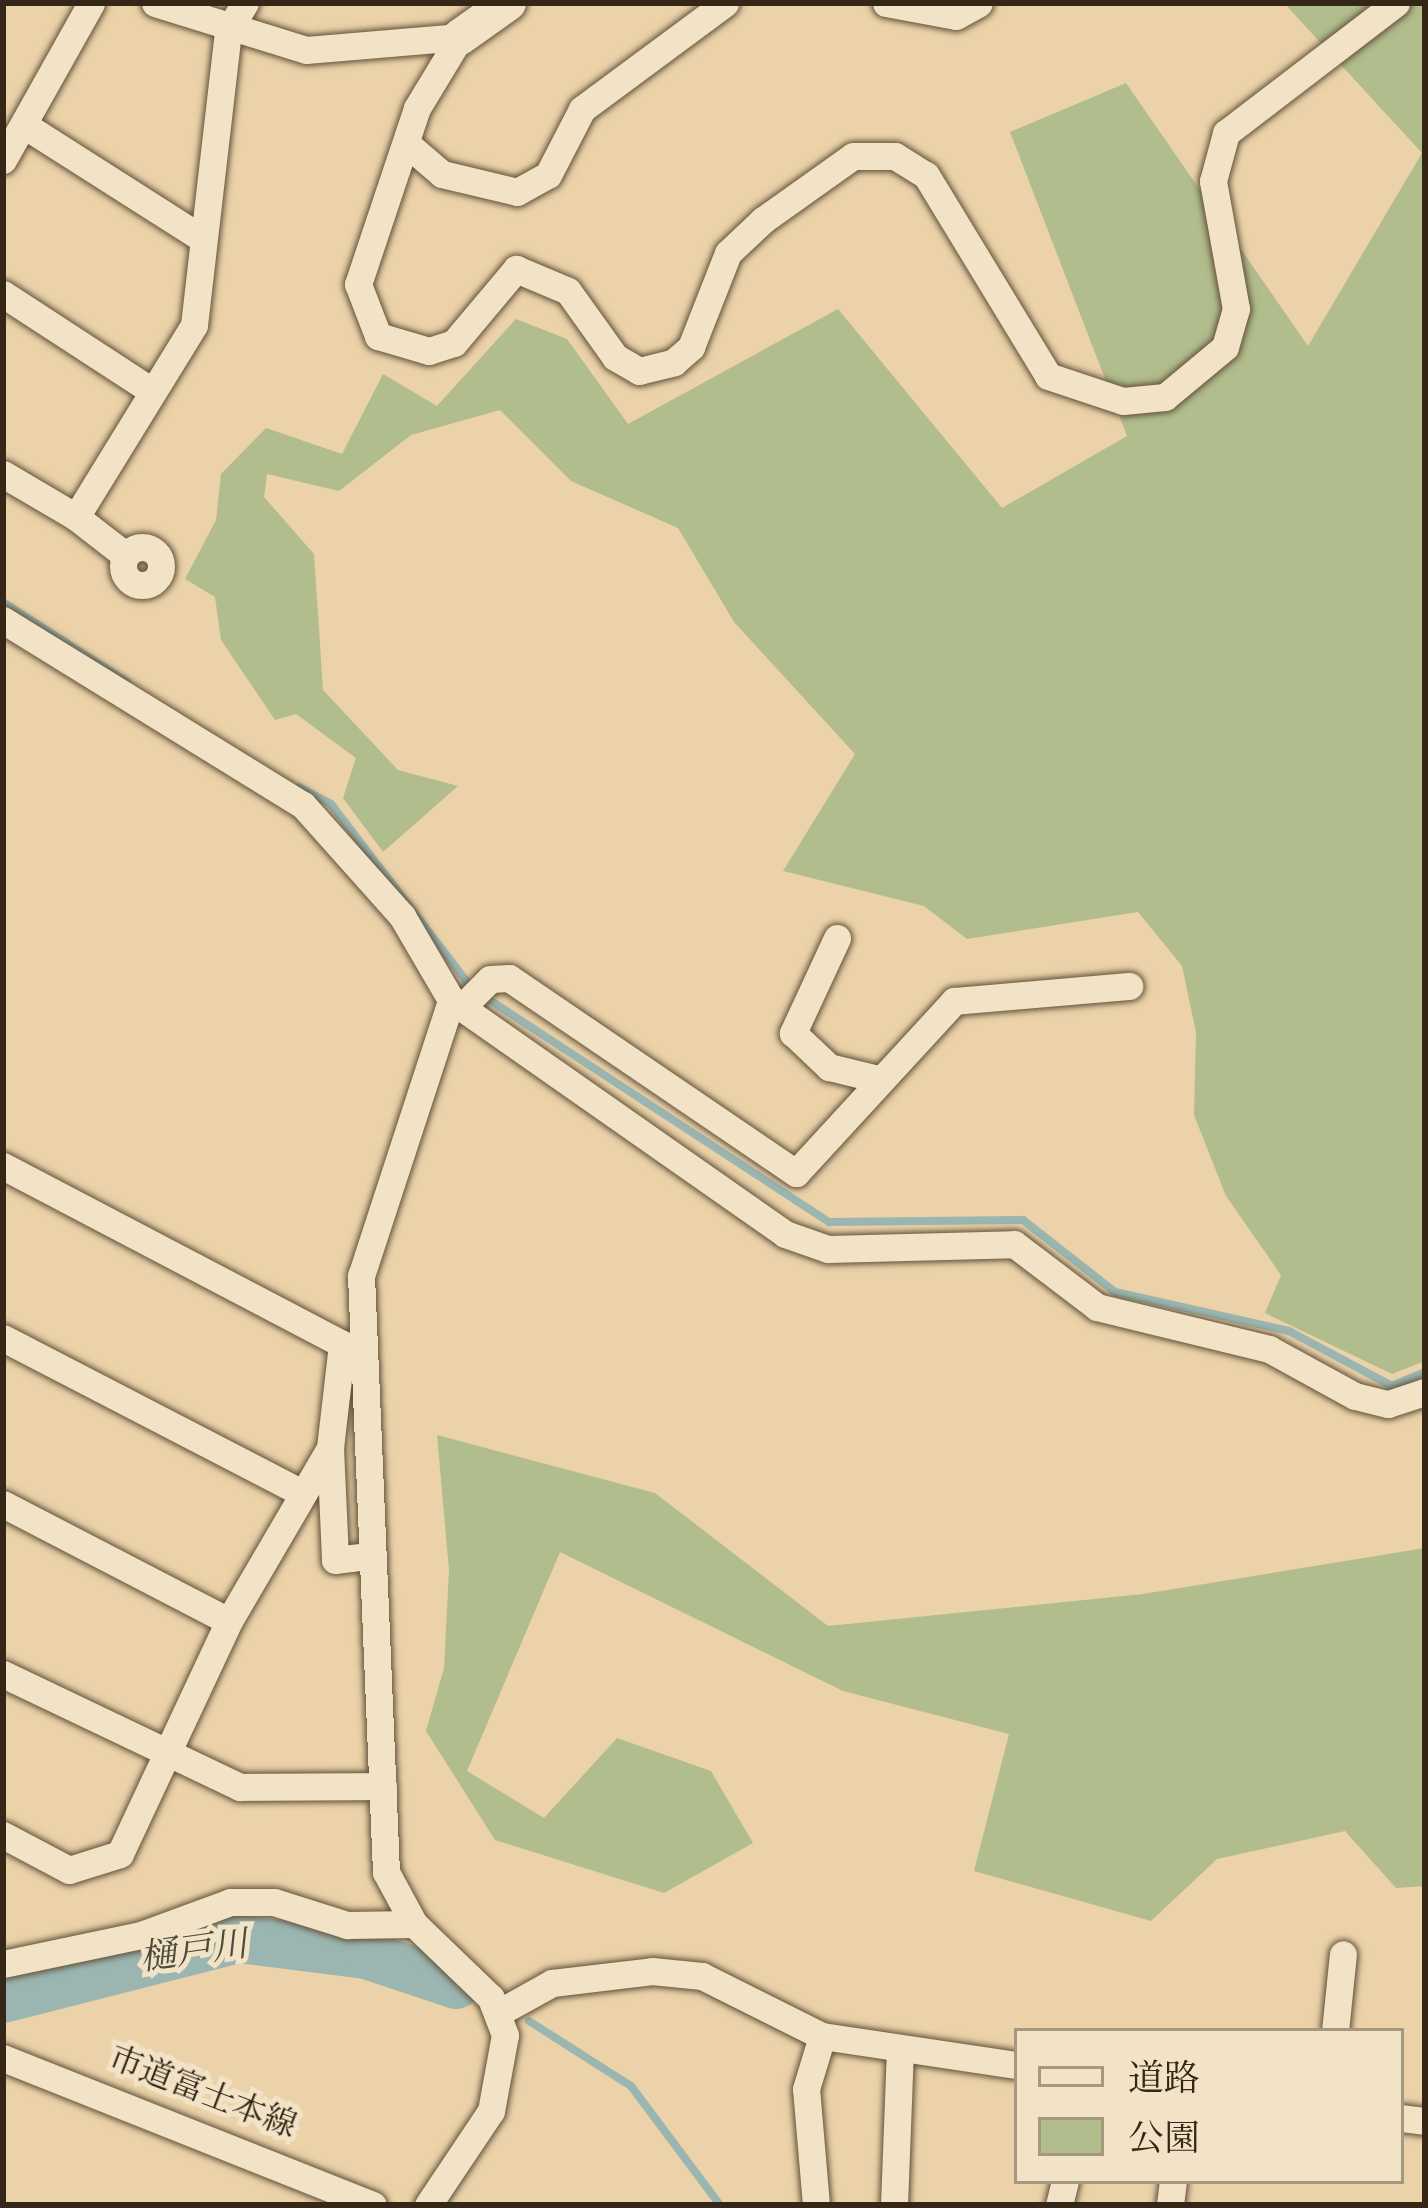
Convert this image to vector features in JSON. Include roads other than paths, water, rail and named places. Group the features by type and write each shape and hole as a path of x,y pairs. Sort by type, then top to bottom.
{"street":[{"path":"3,160 92,3"},
{"path":"155,3 228,31 305,50 460,37"},
{"path":"76,518 148,388 194,326 228,31 245,3"},
{"path":"508,3 460,37 407,144 358,284 378,336 403,348 454,343 516,269 568,291 615,357 639,371 674,362 691,346 728,253 763,220 853,156 895,156 926,176 1048,376 1105,401 1165,397 1225,347 1236,309 1213,181 1226,133 1396,3"},
{"path":"407,144 442,174 518,192 548,175 582,109 725,3"},
{"path":"886,3 956,16 979,3"},
{"path":"24,125 203,239"},
{"path":"3,295 148,388"},
{"path":"3,474 76,518 125,555"},
{"path":"3,620 303,805 403,916 457,1003 785,1234 828,1250 979,1237 1014,1244 1097,1307 1269,1349 1372,1400 1425,1392"},
{"path":"837,938 796,1043 829,1067 878,1079"},
{"path":"428,2205 490,2110 505,2035 498,2013 414,1924 386,1872 369,1556 361,1276 457,1003 490,979 520,984 796,1173 954,1001 1129,986"},
{"path":"3,1166 341,1344 330,1448 335,1560 369,1556"},
{"path":"3,1338 298,1491"},
{"path":"3,1835 69,1870 120,1854 169,1760 230,1622 298,1491 330,1448"},
{"path":"3,1504 230,1622"},
{"path":"3,1674 169,1760 240,1787 383,1786"},
{"path":"3,1964 141,1935 230,1902 274,1902 347,1924 414,1924"},
{"path":"1335,2028 1343,1954"},
{"path":"498,2013 552,1983 652,1971 702,1976 822,2036 1014,2065"},
{"path":"816,2205 806,2089 822,2036"},
{"path":"894,2205 900,2051"},
{"name":"市道富士本線","path":"3,2058 373,2205"}],"waterway":[{"path":"3,602 127,682"},
{"path":"299,787 331,804 470,986"},
{"path":"482,995 829,1222 1023,1220 1115,1292 1289,1331 1392,1386 1425,1372"},
{"name":"樋戸川","path":"3,1999 239,1939 366,1955 456,1985"},
{"name":"樋戸川","path":"529,2021 631,2086 720,2205"}]}
